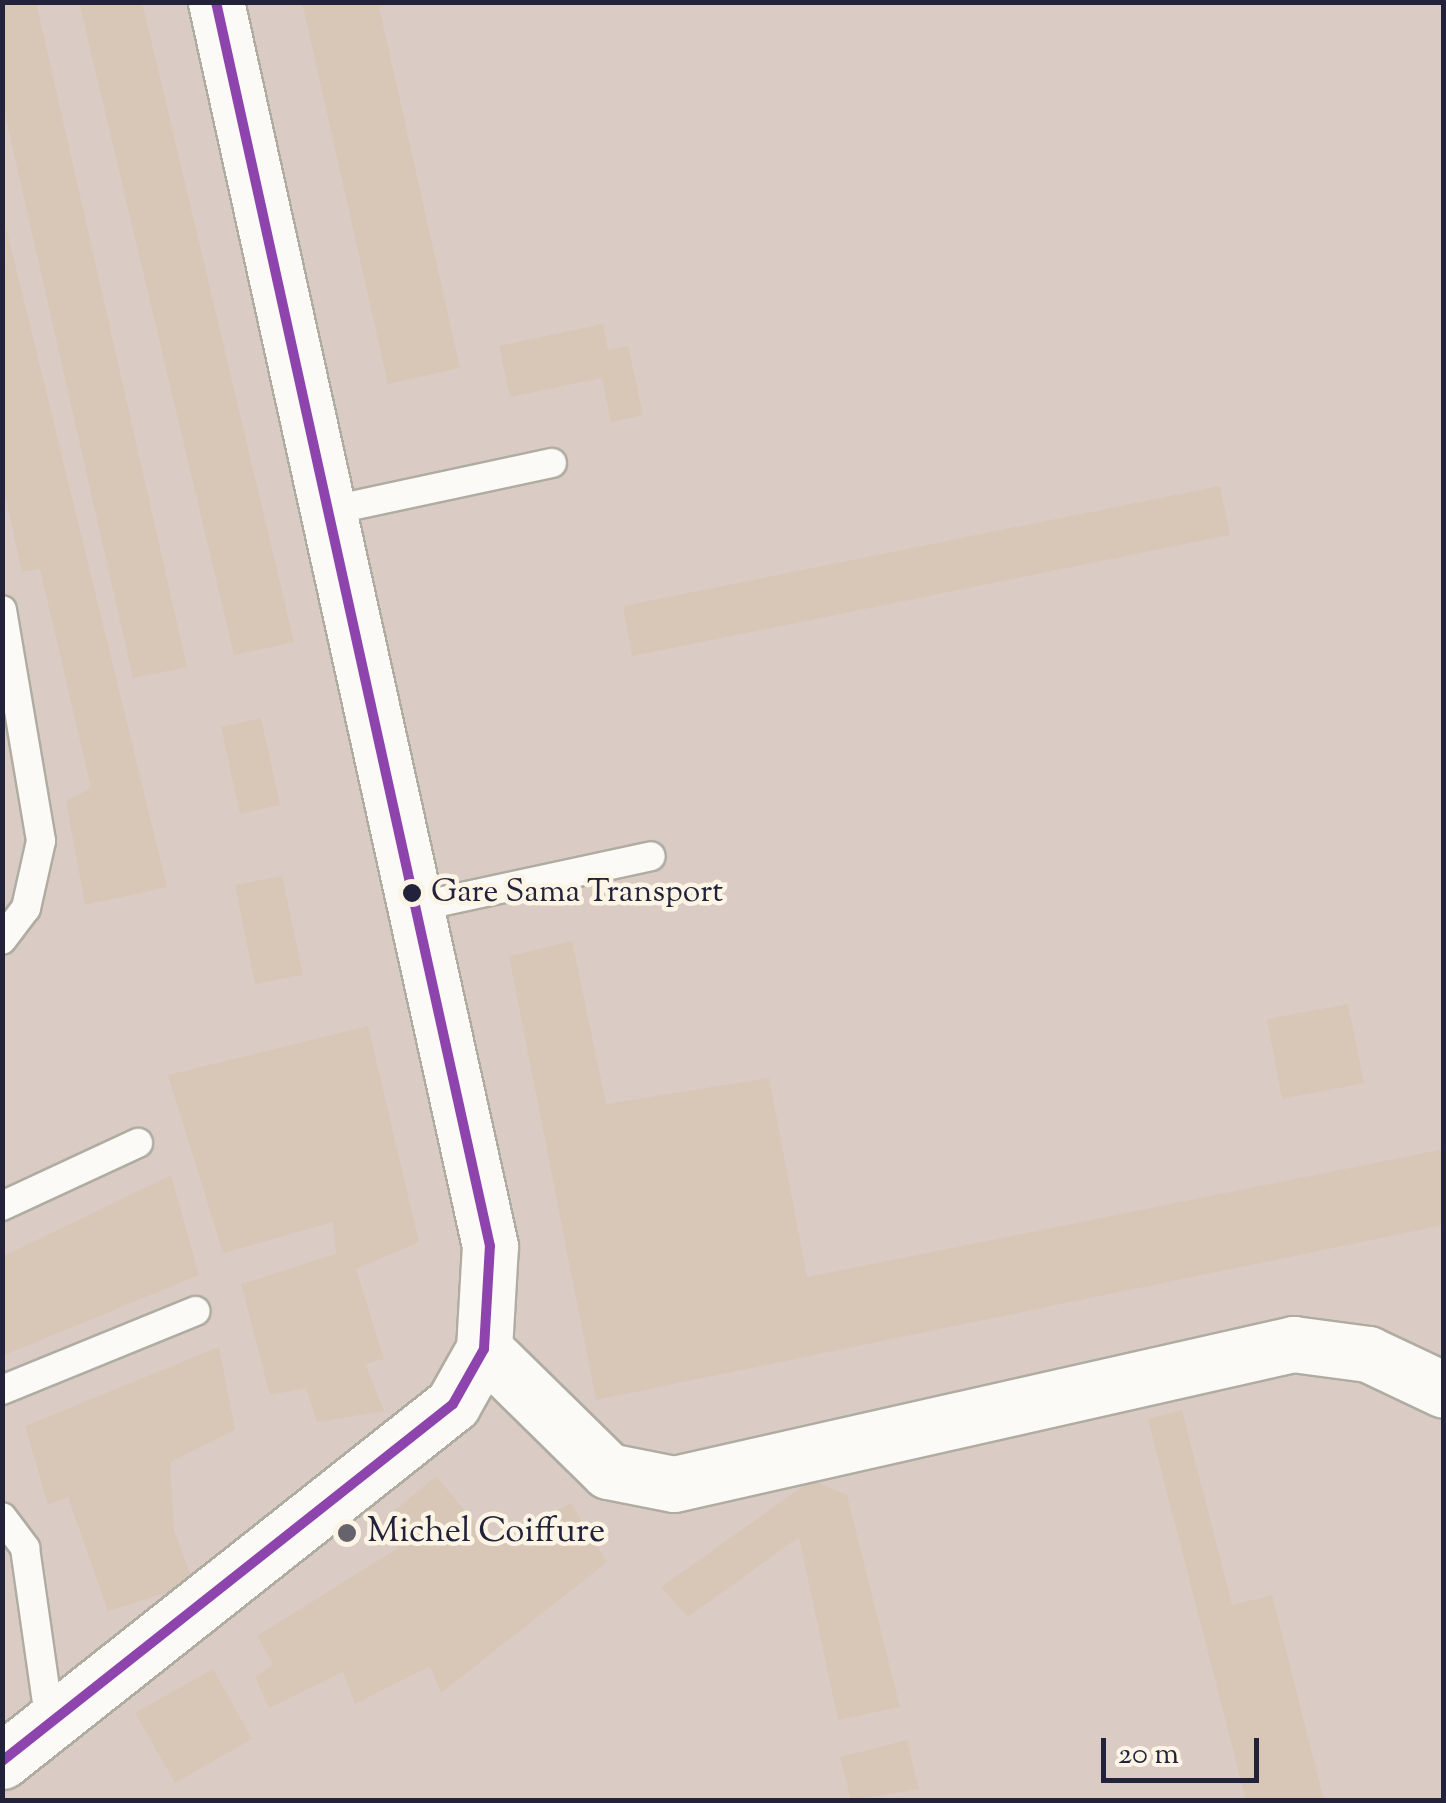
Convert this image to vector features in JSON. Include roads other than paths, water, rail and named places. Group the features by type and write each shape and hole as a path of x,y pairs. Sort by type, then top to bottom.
{"street":[{"path":"2,1760 453,1404 484,1348 490,1246 216,2"},
{"path":"484,1348 608,1471 674,1484 1293,1344 1368,1354 1444,1390"}],"lane":[{"path":"328,511 552,463"},
{"path":"2,940 26,908 41,841 3,617"},
{"path":"416,907 651,856"},
{"path":"2,1206 138,1143"},
{"path":"2,1390 196,1312"},
{"path":"2,1517 25,1548 50,1723"}],"place":[{"name":"Gare Sama Transport","path":"412,893"},
{"name":"Michel Coiffure","path":"347,1533"}]}
